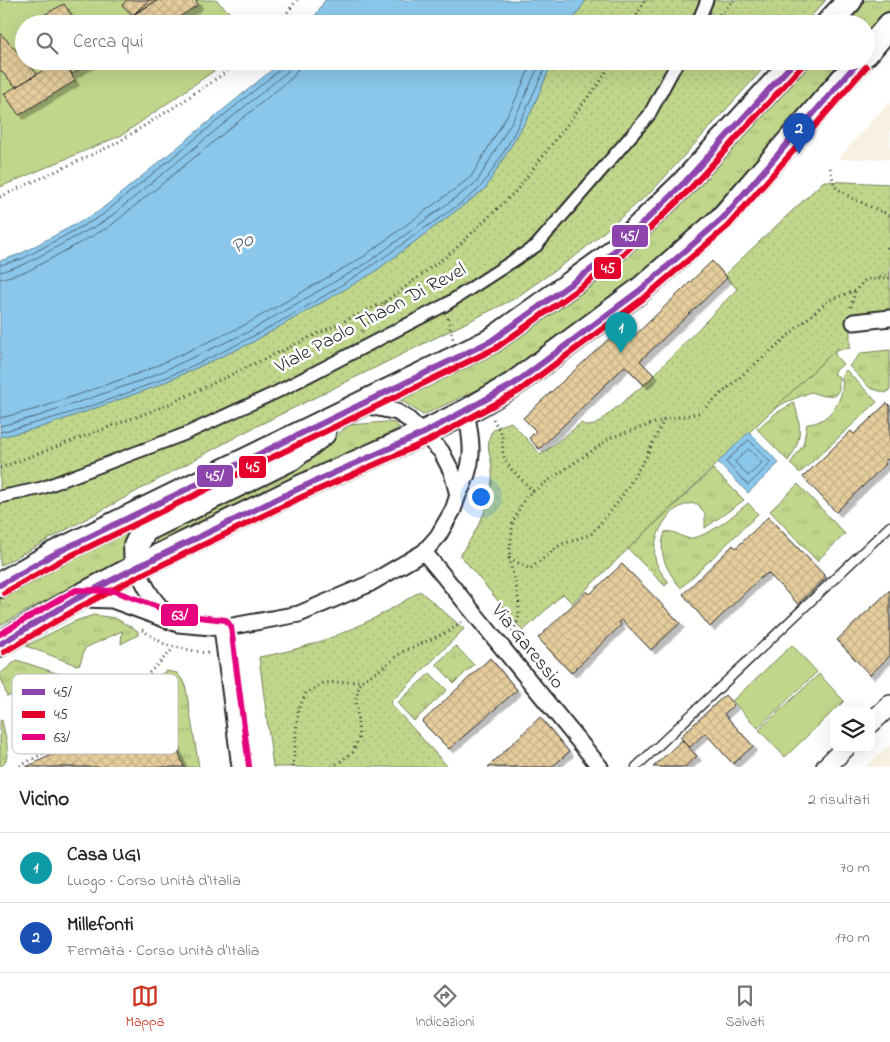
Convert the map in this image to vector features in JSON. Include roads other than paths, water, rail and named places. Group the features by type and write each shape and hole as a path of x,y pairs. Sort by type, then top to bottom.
{"main road":[{"path":"836,15 850,0"},
{"path":"875,42 890,25"},
{"path":"0,585 56,553 491,341 607,258 683,184 787,70"},
{"path":"0,644 76,599 137,567 300,488 424,433 466,412 514,384 631,297 722,219 851,70"},
{"path":"137,567 136,546 144,530 291,458 360,404"}],"street":[{"path":"701,15 707,0"},
{"name":"Viale Paolo Thaon Di Revel","path":"0,497 42,488 185,434 277,392 444,306 536,246 649,115 673,70"},
{"path":"854,322 890,318"},
{"path":"360,404 396,412 424,433 441,451 452,472 458,494"},
{"path":"76,599 96,598 112,600 178,624 222,628 299,614 369,584 424,552 438,536 453,510 458,494 468,476 471,463 466,412"},
{"name":"Via Garessio","path":"424,552 600,767"},
{"path":"137,567 146,590 156,605 178,624"},
{"path":"222,628 240,767"},
{"path":"875,719 890,705"},
{"path":"826,767 842,752"}],"lane":[{"path":"636,767 890,526"}],"water":[{"path":"325,0 586,0 576,15 316,15"},
{"name":"Po","path":"272,70 549,70 530,114 485,189 373,273 251,343 152,388 42,427 0,437 0,261 20,254 98,212"},
{"path":"749,432 779,463 748,493 718,462"}],"place":[{"name":"Millefonti","path":"799,154"},
{"name":"Casa UGI","path":"621,353"}]}
